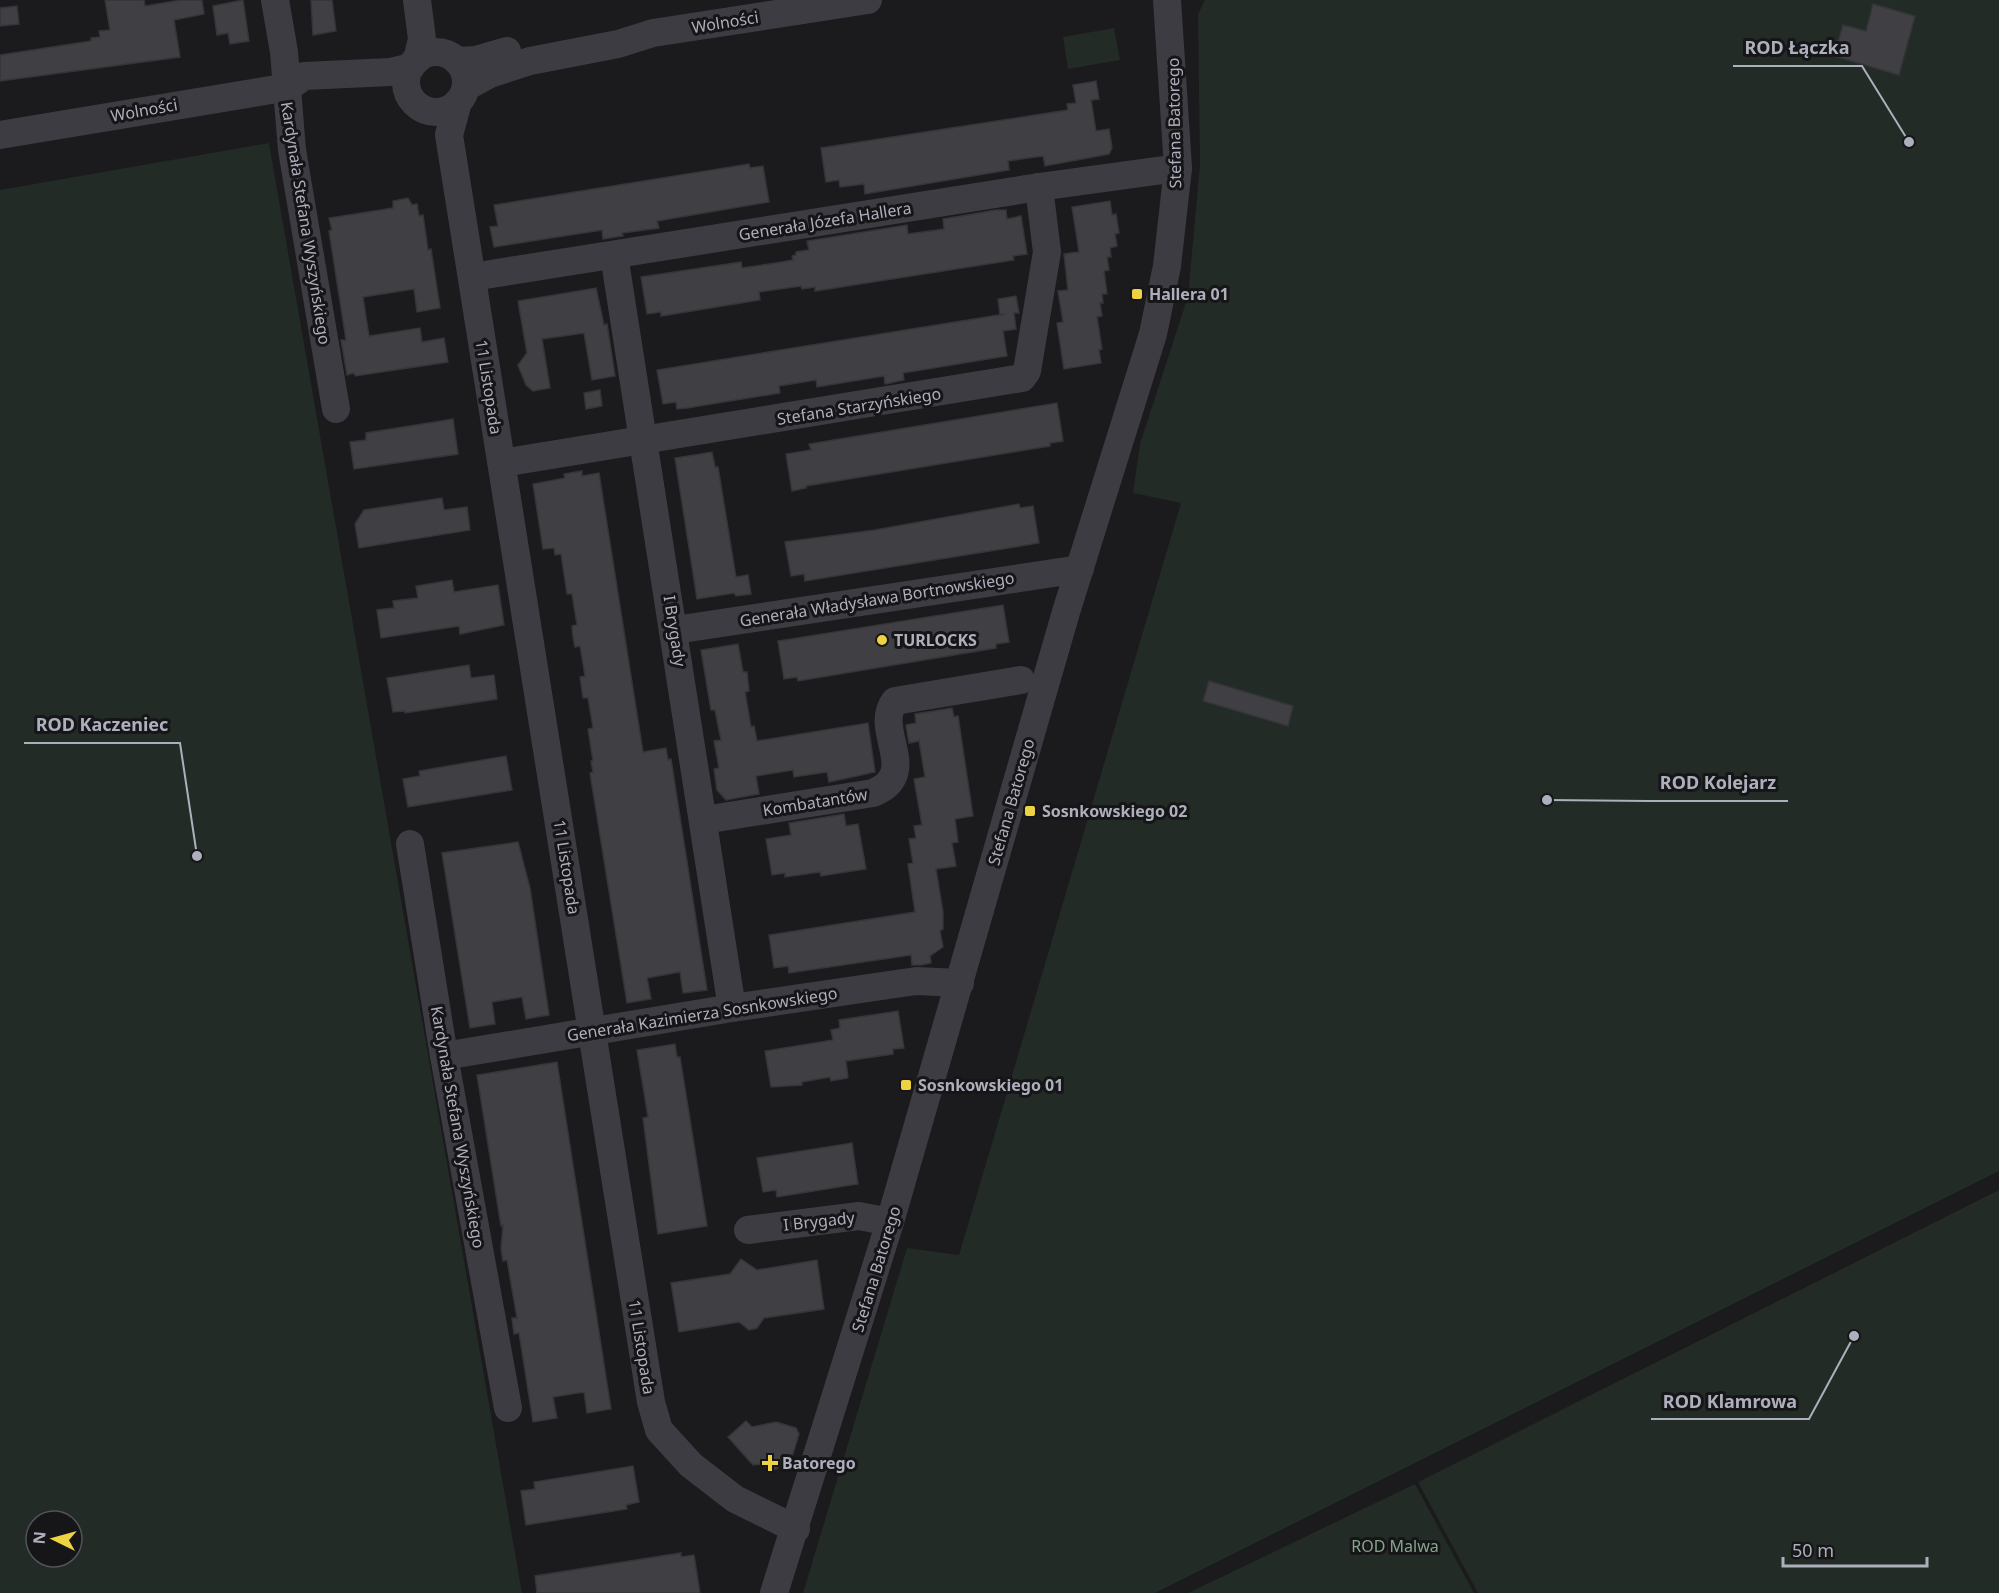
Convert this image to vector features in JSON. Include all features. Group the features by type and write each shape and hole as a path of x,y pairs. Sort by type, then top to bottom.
{"street":[{"name":"Kardynała Stefana Wyszyńskiego","path":"275,0 284,52 292,150 336,409"},
{"path":"417,0 422,39 407,82 418,103 448,134"},
{"path":"418,103 446,110 457,76 440,38 431,0"},
{"name":"Wolności","path":"457,76 485,58 548,40 616,31 653,33 868,0"},
{"name":"Stefana Batorego","path":"774,1593 796,1529 890,1222 1080,569 1153,334 1167,266 1179,168 1167,0"},
{"path":"414,64 432,53 457,76"},
{"name":"Wolności","path":"0,135 287,87 304,76 390,72 414,64"},
{"name":"11 Listopada","path":"457,76 448,134 594,1032 651,1402 659,1430 691,1466 735,1499 796,1529"},
{"name":"Wolności","path":"287,87 306,94 382,90 418,103"},
{"name":"Generała Józefa Hallera","path":"472,277 1038,187 1179,168"},
{"name":"Stefana Starzyńskiego","path":"502,464 1022,378 1027,371 1047,252 1038,187"},
{"name":"I Brygady","path":"614,255 675,630 732,1008"},
{"name":"Generała Władysława Bortnowskiego","path":"675,630 1080,569"},
{"name":"Kombatantów","path":"704,820 873,793 883,789 891,781 895,769 888,719 889,708 895,701 1021,680"},
{"name":"Kardynała Stefana Wyszyńskiego","path":"410,844 444,1056 508,1408"},
{"name":"Generała Kazimierza Sosnkowskiego","path":"444,1056 732,1008 916,981 960,983"},
{"name":"I Brygady","path":"748,1230 859,1216 890,1222"}],"green space":[{"path":"1205,0 1999,0 1999,1171 1155,1593 803,1593 907,1248 959,1255 1181,503 1133,493 1140,444 1188,296 1200,165 1198,14"},
{"path":"1114,28 1120,60 1068,69 1063,37"},
{"path":"269,143 522,1593 0,1593 0,190"},
{"path":"1999,1190 1999,1593 1478,1593 1418,1482"},
{"name":"ROD Malwa","path":"1415,1484 1474,1593 1188,1593"}],"building":[{"path":"105,0 144,0 145,6 181,0 202,0 204,14 174,20 180,57 0,81 0,55 91,41 91,38 100,37 99,31 110,30"},
{"path":"243,0 249,41 230,44 228,33 217,35 213,6"},
{"path":"311,0 332,0 336,31 313,35"},
{"path":"1873,4 1915,16 1899,75 1834,56 1843,25 1866,31"},
{"path":"17,6 19,24 0,26 0,8"},
{"path":"1096,81 1099,99 1091,100 1096,131 1109,129 1112,148 1109,154 1045,166 1043,156 1008,161 1009,170 865,194 864,184 840,187 839,180 826,182 821,148 1068,110 1067,104 1076,103 1073,85"},
{"path":"749,164 750,168 763,166 769,202 657,221 659,228 622,233 623,236 603,239 602,230 494,247 490,227 498,226 494,205"},
{"path":"408,198 412,205 417,204 419,216 423,215 440,308 417,312 414,289 363,297 369,336 420,328 422,342 444,338 448,362 355,376 354,373 347,375 341,340 346,340 329,218 393,208 393,201"},
{"path":"1110,201 1112,215 1116,214 1119,233 1115,234 1117,246 1110,248 1111,257 1107,257 1109,270 1104,271 1107,294 1102,294 1103,303 1100,303 1102,316 1097,317 1102,349 1099,350 1101,363 1064,369 1057,323 1063,322 1058,291 1068,290 1064,254 1079,252 1072,207"},
{"path":"1006,210 1007,219 1021,216 1027,254 1013,256 1014,260 815,291 815,287 802,289 801,286 759,292 760,300 661,316 661,312 647,314 641,277 741,262 742,268 793,260 792,256 796,255 796,252 809,250 807,241 907,225 908,234 944,229 943,219"},
{"path":"596,288 604,325 607,324 615,376 592,380 584,333 542,339 550,388 533,391 526,385 518,365 527,353 518,301"},
{"path":"1016,296 1019,313 1014,313 1016,329 1003,331 1007,356 903,373 904,380 885,384 884,376 817,387 816,380 779,386 780,393 687,408 677,409 676,402 663,404 657,370 1000,315 998,299"},
{"path":"600,390 602,406 586,409 584,393"},
{"path":"1057,403 1063,441 1050,443 1050,446 806,486 806,488 792,491 786,454 811,450 809,444"},
{"path":"453,419 458,454 354,469 350,442 366,440 366,433"},
{"path":"712,452 715,467 718,467 736,577 748,575 751,594 736,596 734,593 697,599 675,458"},
{"path":"582,471 582,476 599,473 643,752 666,748 668,760 671,759 707,990 683,993 680,972 647,978 651,999 627,1003 590,773 593,772 591,761 593,761 588,729 593,728 588,698 583,698 580,677 585,676 580,646 575,647 573,637 572,626 577,625 572,594 567,594 561,554 555,555 554,548 543,549 533,484 565,478 564,474"},
{"path":"442,498 444,510 467,507 470,530 359,548 355,524 364,510"},
{"path":"1019,504 1020,508 1033,506 1039,543 805,581 804,574 791,576 785,542 875,530"},
{"path":"452,580 454,592 498,585 504,625 460,634 459,626 381,638 377,610 394,608 393,601 418,598 416,586"},
{"path":"1003,605 1009,642 996,644 996,648 798,681 797,677 784,679 778,641"},
{"path":"738,644 743,672 747,672 749,691 745,692 751,727 754,726 757,741 868,723 875,772 829,782 827,772 794,777 793,770 756,776 759,794 726,800 717,790 714,769 719,768 714,741 721,740 715,710 711,710 701,650"},
{"path":"469,665 471,678 494,675 497,699 405,713 405,711 393,712 387,678"},
{"path":"1209,681 1293,706 1288,726 1203,701"},
{"path":"952,708 954,717 958,716 973,816 955,819 958,842 952,843 956,866 936,869 943,912 943,929 940,931 943,947 930,956 931,963 921,965 912,965 911,955 789,973 788,966 774,968 769,935 915,912 908,864 913,863 909,839 916,838 914,826 922,825 914,779 925,777 919,741 909,743 906,725 916,723 915,714"},
{"path":"506,756 512,790 408,807 403,779 420,776 419,771"},
{"path":"844,814 846,826 858,824 866,869 821,876 820,872 785,877 785,873 772,875 766,839 791,835 789,823"},
{"path":"518,842 530,888 549,1015 526,1019 522,997 492,1002 495,1024 470,1028 442,853"},
{"path":"898,1011 904,1048 893,1049 893,1054 846,1061 848,1078 831,1081 830,1077 802,1082 802,1085 771,1087 765,1051 833,1040 831,1030 840,1028 839,1020"},
{"path":"675,1044 677,1057 680,1057 707,1226 658,1234 643,1118 648,1117 637,1050"},
{"path":"557,1062 611,1409 587,1413 584,1392 553,1397 557,1418 533,1422 519,1333 514,1334 512,1318 517,1318 507,1260 503,1261 501,1249 503,1225 501,1226 477,1075"},
{"path":"852,1143 858,1184 777,1197 776,1190 763,1192 757,1158"},
{"path":"741,1259 757,1270 817,1260 824,1309 764,1318 757,1328 749,1330 739,1322 679,1332 671,1283 730,1274"},
{"path":"746,1421 752,1427 776,1422 796,1428 799,1434 792,1457 784,1459 777,1469 770,1470 761,1464 753,1465 728,1437"},
{"path":"633,1466 639,1502 626,1505 627,1509 526,1525 521,1491 535,1489 534,1482"},
{"path":"681,1553 681,1557 694,1555 700,1593 537,1593 535,1576"}],"place":[{"name":"ROD Łączka","path":"1909,142"},
{"name":"Hallera 01","path":"1137,294"},
{"name":"TURLOCKS","path":"882,640"},
{"name":"ROD Kolejarz","path":"1547,800"},
{"name":"Sosnkowskiego 02","path":"1030,811"},
{"name":"ROD Kaczeniec","path":"197,856"},
{"name":"Sosnkowskiego 01","path":"906,1085"},
{"name":"ROD Klamrowa","path":"1854,1336"},
{"name":"Batorego","path":"770,1463"}]}
